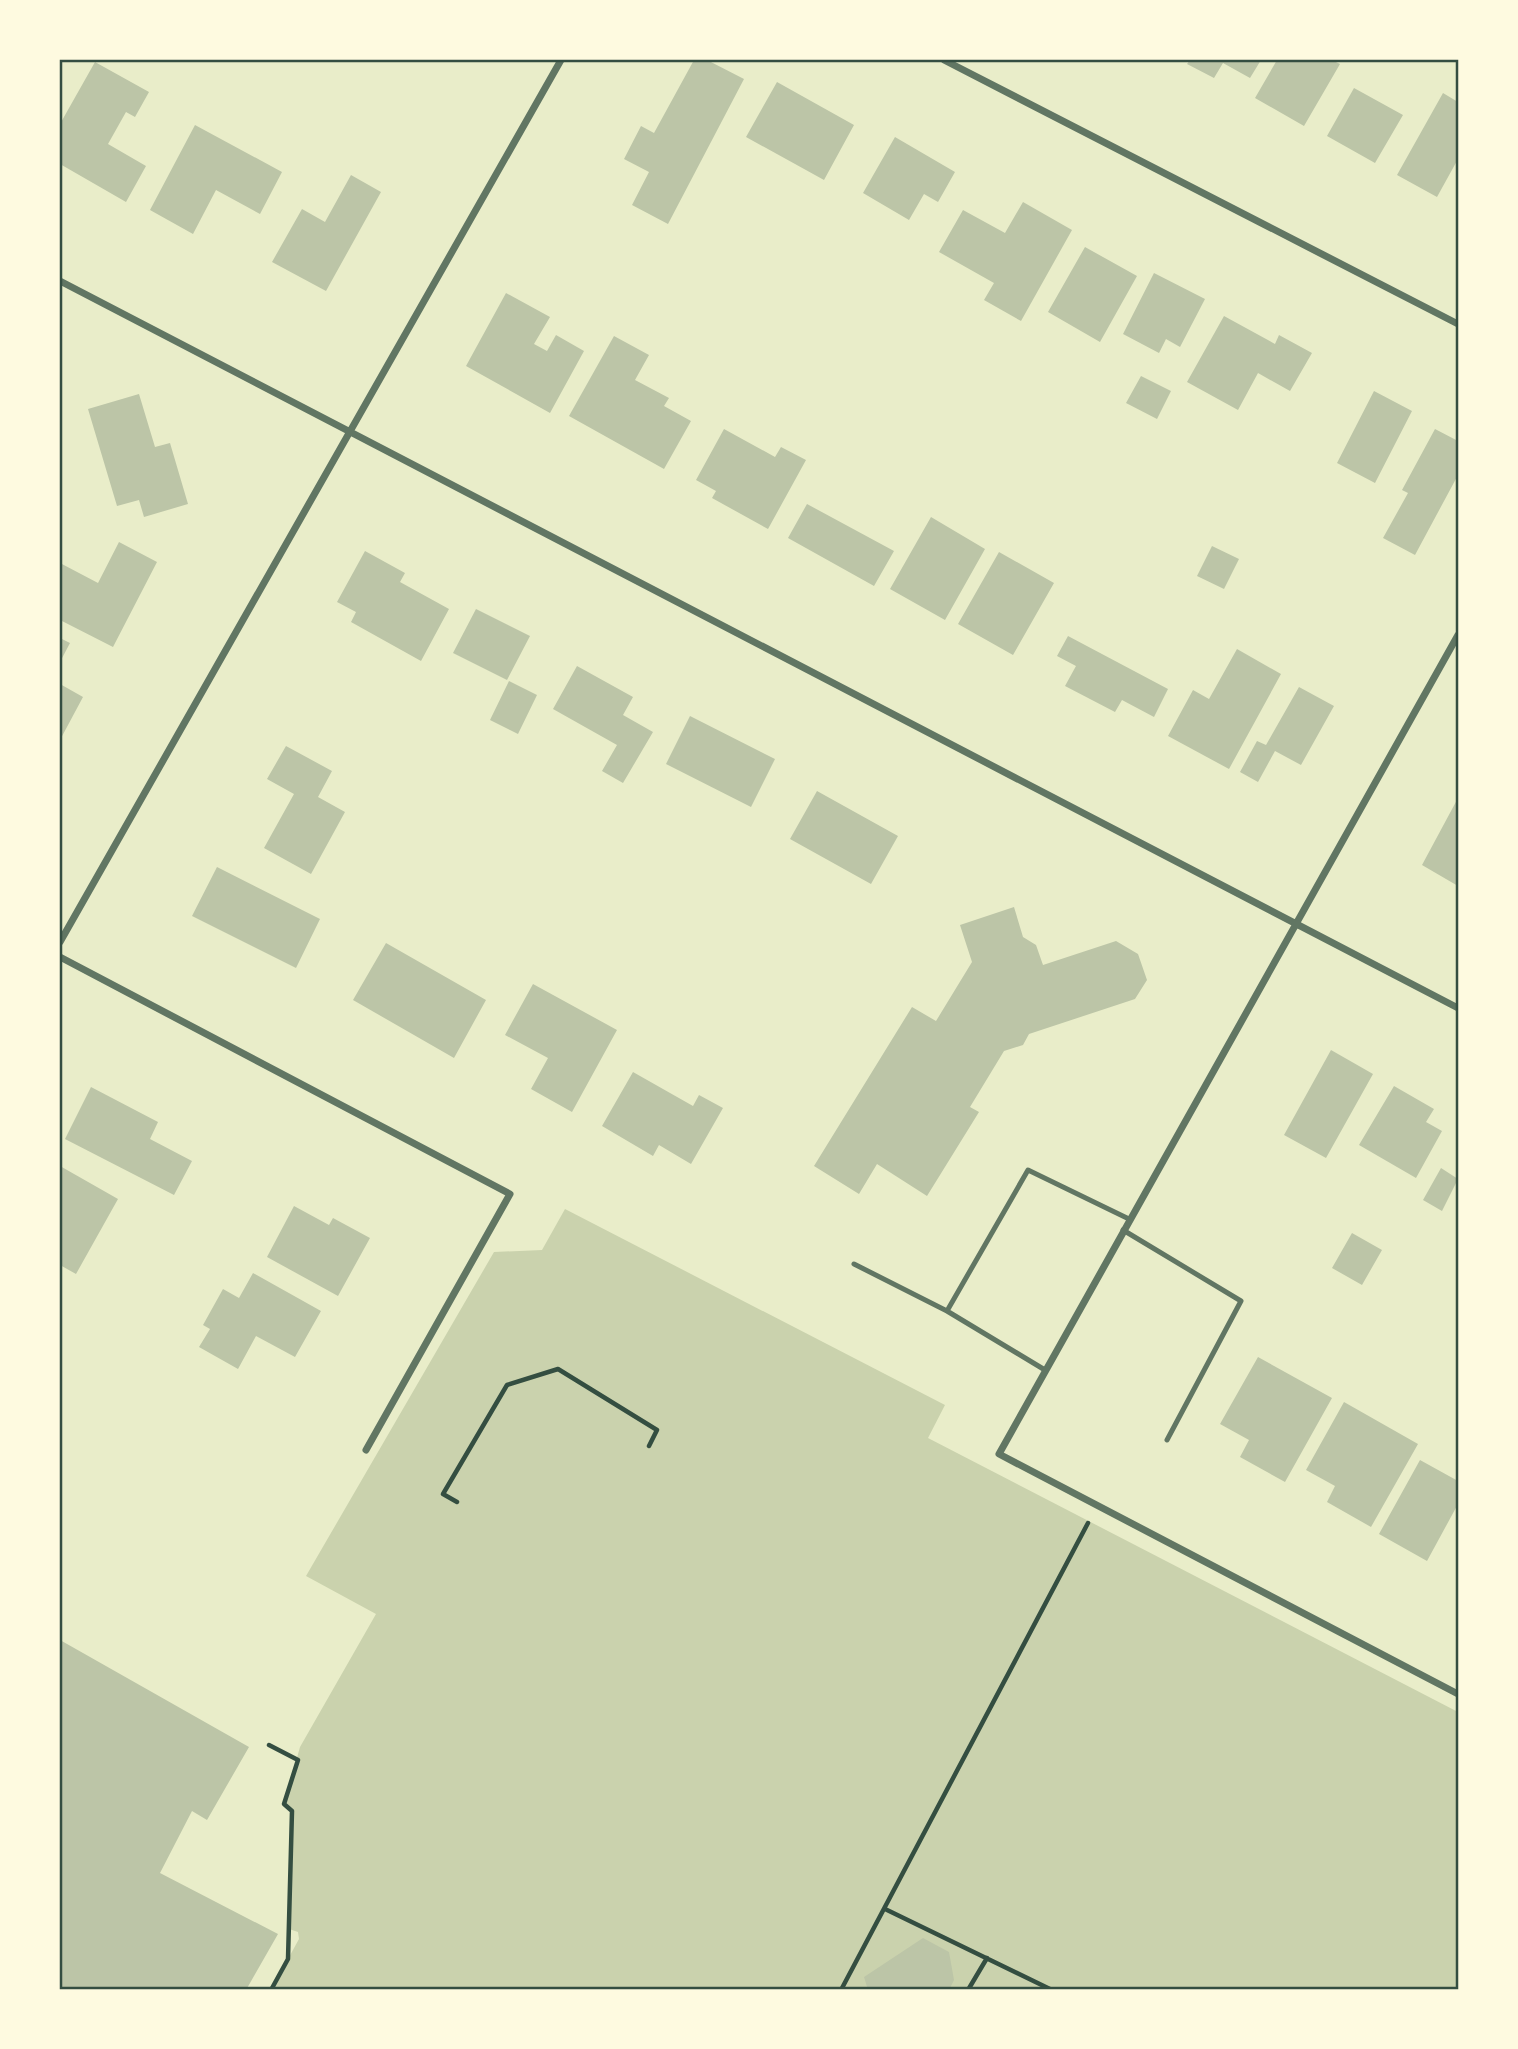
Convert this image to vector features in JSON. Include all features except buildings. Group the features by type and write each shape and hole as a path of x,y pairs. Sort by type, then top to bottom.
{"street":[{"path":"60,942 561,60"},
{"path":"944,60 1458,324"},
{"path":"60,281 1458,1008"},
{"path":"1458,635 999,1454 1458,1694"},
{"path":"60,957 509,1194 366,1450"}],"lane":[{"path":"947,1311 1028,1170 1129,1219"},
{"path":"1123,1230 1241,1301 1167,1440"},
{"path":"854,1264 947,1311 1045,1370"}],"path":[{"path":"457,1502 443,1494 508,1385 558,1369 657,1430 649,1446"},
{"path":"841,1990 1088,1521"},
{"path":"269,1745 298,1760 284,1804 292,1811 288,1959 271,1990"},
{"path":"885,1909 1052,1990"},
{"path":"968,1990 987,1958"}],"green space":[{"path":"565,1209 945,1405 928,1438 1458,1712 1458,1989 271,1990 299,1939 298,1932 289,1929 292,1811 284,1804 300,1747 376,1614 306,1576 494,1252 542,1250"}]}
